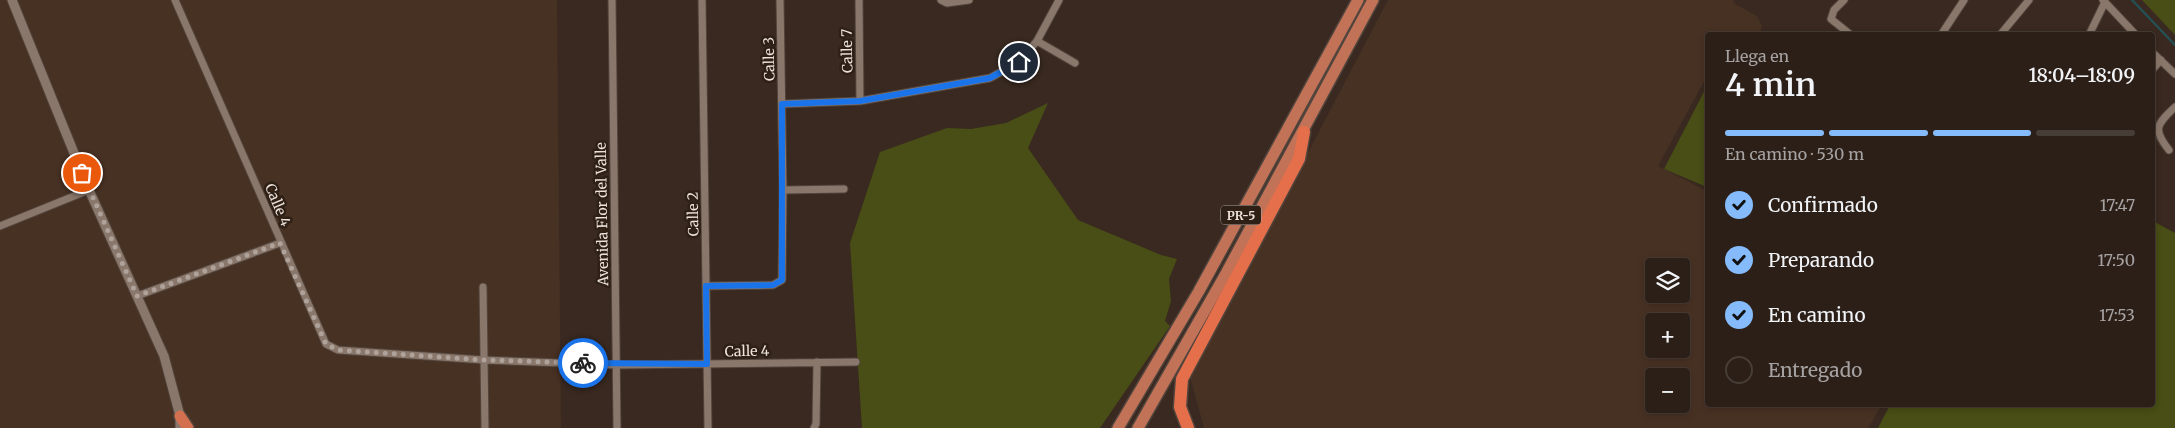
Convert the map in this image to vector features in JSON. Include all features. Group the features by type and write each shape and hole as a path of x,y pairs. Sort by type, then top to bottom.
{"highway":[{"path":"1188,428 1180,407 1182,379 1299,159 1304,132"},
{"path":"180,416 188,428"}],"main road":[{"name":"PR-5","path":"1118,428 1199,291 1358,0"},
{"name":"PR-5","path":"1138,428 1304,132 1373,0"},
{"path":"1237,254 1239,238 1271,176 1269,165"}],"street":[{"path":"12,0 89,190 164,356 180,416 180,428"},
{"name":"Calle 4","path":"176,0 218,94 280,243 326,344 338,350 484,360 617,365 856,362"},
{"name":"Avenida Flor del Valle","path":"612,0 617,428"},
{"name":"Calle 2","path":"702,0 708,428"},
{"name":"Calle 3","path":"706,286 773,285 782,280 783,190 780,0"},
{"name":"Calle 7","path":"859,0 860,101"},
{"path":"941,0 947,3 969,0"},
{"path":"782,104 860,101 990,78 1019,62 1037,41 1059,0"},
{"path":"1844,0 1834,10 1831,19 1847,32"},
{"path":"1942,32 1964,0"},
{"path":"2002,32 2028,0"},
{"path":"2090,32 2104,1 2133,32"},
{"path":"1037,41 1075,62"},
{"path":"2155,55 2175,74"},
{"path":"2155,67 2161,60"},
{"path":"2169,150 2162,142 2158,125 2175,107"},
{"path":"0,226 89,190"},
{"path":"783,190 844,190"},
{"path":"137,296 280,243"},
{"path":"483,287 485,428"},
{"path":"814,428 816,424 817,362"}],"shaded area":[{"path":"0,0 557,0 561,428 0,428"},
{"path":"1388,0 1733,0 1735,4 1757,16 1762,26 1760,32 1705,32 1705,80 1658,166 1705,190 1705,407 1881,407 1868,428 1204,428 1190,377"}],"green space":[{"path":"2142,0 2175,0 2175,35"},
{"path":"1705,90 1705,186 1664,169"},
{"path":"1048,103 1028,148 1078,220 1161,255 1177,259 1169,279 1171,301 1165,321 1170,326 1100,428 862,428 850,243 880,152 947,128 971,129 1006,123"},
{"path":"2155,222 2175,233 2175,428 1878,428 1889,407 2155,407"}],"waterway":[{"path":"2132,0 2175,45"}],"way so far":[{"path":"82,173 137,296 280,243 326,344 338,350 484,360 583,363"}],"route":[{"path":"583,363 617,365 707,364 706,286 773,285 782,280 782,104 860,101 990,78 1019,62"}]}
